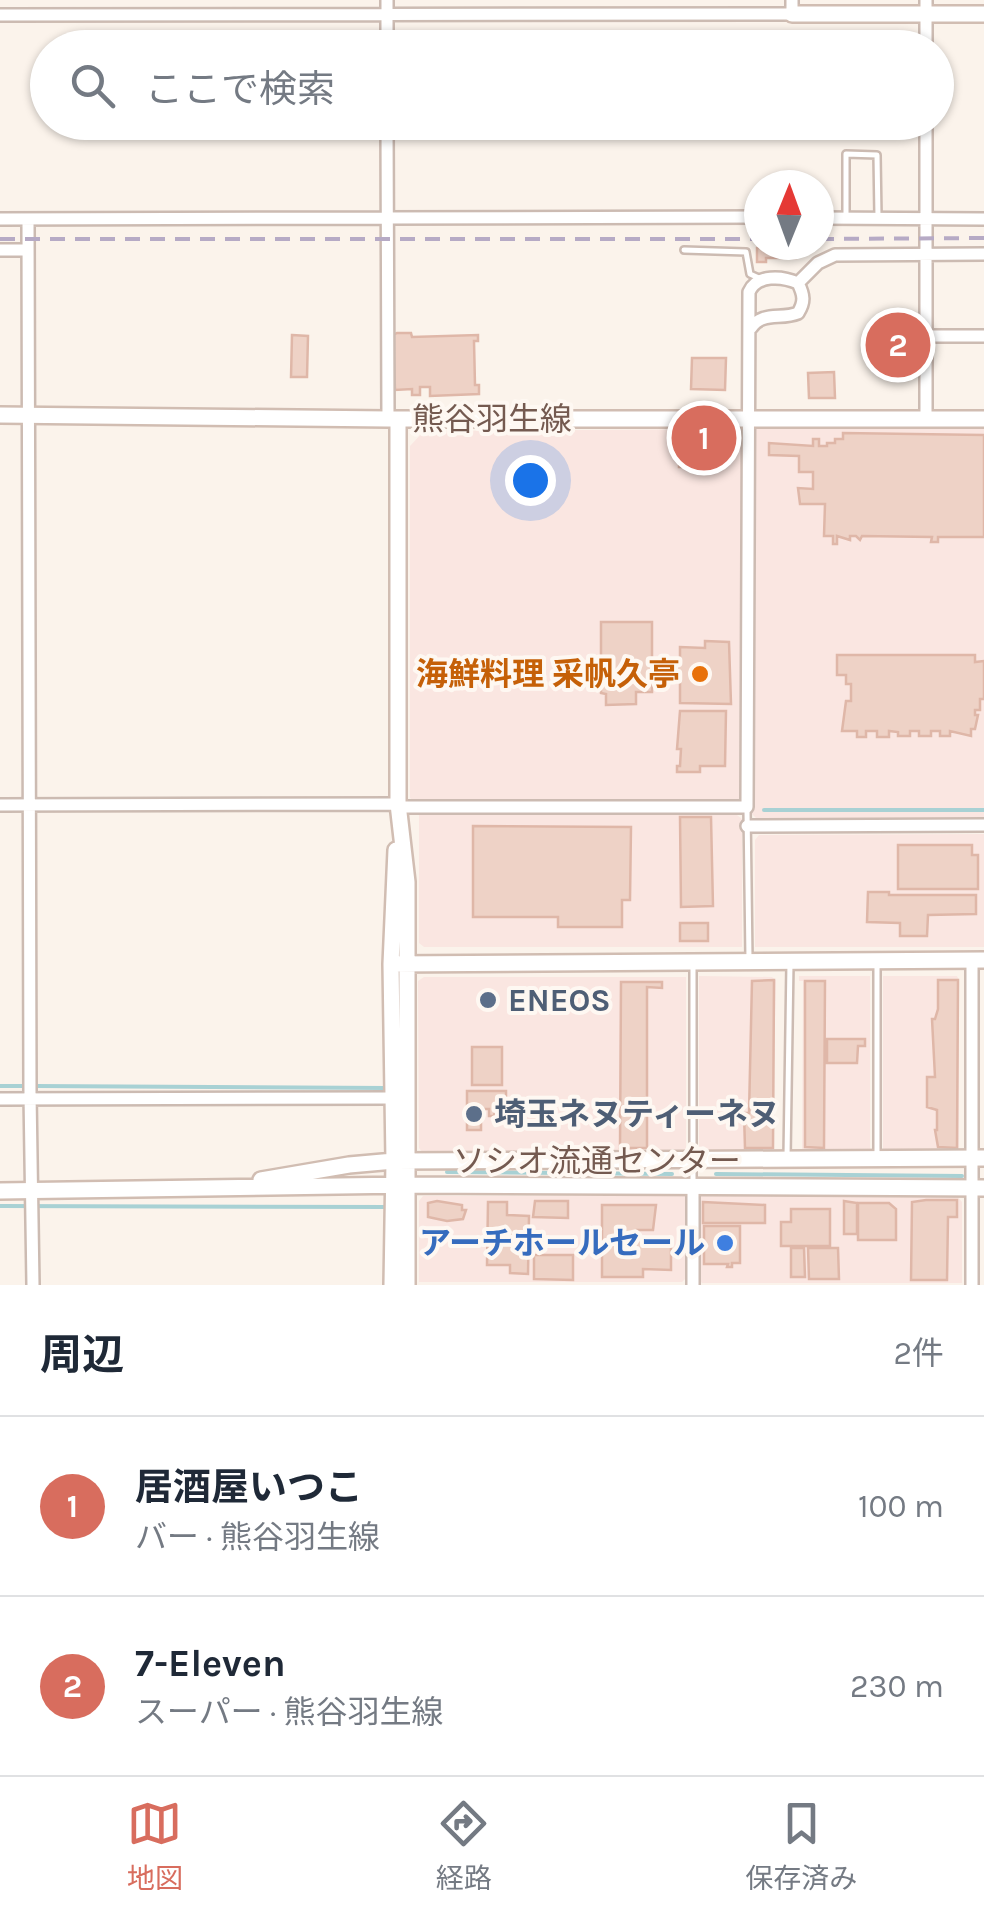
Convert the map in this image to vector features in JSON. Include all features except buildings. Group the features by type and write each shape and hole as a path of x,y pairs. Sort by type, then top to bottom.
{"street":[{"path":"0,15 387,7 848,7 926,8 984,14"},
{"path":"386,140 398,805 407,882 398,964 393,1098 401,1162"},
{"path":"926,140 926,419"},
{"path":"0,219 744,216"},
{"path":"834,218 984,219"},
{"path":"28,219 33,1285"},
{"path":"0,250 28,250"},
{"path":"798,284 818,263 835,255 984,254"},
{"path":"0,805 747,807 749,292 762,279 789,279 798,284 804,294 798,313 764,317 756,320 750,330"},
{"path":"926,336 984,336"},
{"name":"熊谷羽生線","path":"0,416 984,419"},
{"path":"747,826 984,824"},
{"path":"398,964 978,960 978,1188 972,1285"},
{"path":"392,1285 401,1162 398,964"},
{"path":"0,1099 393,1098"},
{"name":"ソシオ流通センター","path":"213,1189 349,1165 401,1162 978,1158"},
{"path":"400,1186 408,1285"},
{"path":"0,1191 31,1194 400,1186 978,1188"},
{"path":"693,1186 693,1285"}],"lane":[{"path":"846,218 846,154 876,154 878,219"},
{"path":"684,250 746,252 750,274 762,279"},
{"path":"747,807 749,962"},
{"path":"788,1160 790,961"},
{"path":"877,961 877,1159"},
{"path":"693,962 693,1186"}],"shaded area":[{"path":"756,427 984,429 984,821 760,822 751,813"},
{"path":"741,429 741,803 415,802 410,798 410,446 424,431"},
{"path":"419,814 737,815 742,819 742,947 424,947 419,943"},
{"path":"984,834 984,947 755,947 755,840 759,835"},
{"path":"699,976 776,980 772,1153 699,1152"},
{"path":"799,976 870,976 870,1152 802,1149 803,981 799,981"},
{"path":"883,976 957,976 959,980 956,1152 883,1152"},
{"path":"424,977 686,977 686,1153 423,1153 419,1148 418,981"},
{"path":"699,1195 957,1196 962,1202 962,1283 702,1283"},
{"path":"423,1196 686,1196 686,1278 682,1282 419,1282 419,1201"}],"waterway":[{"path":"764,810 984,810"},
{"path":"0,1086 25,1086"},
{"path":"35,1086 386,1088"},
{"path":"447,1172 672,1174"},
{"path":"716,1174 962,1176"},
{"path":"0,1206 390,1207"}],"railway":[{"path":"834,239 984,238"},
{"path":"0,239 744,239"}],"place":[{"name":"7-Eleven","path":"898,345"},
{"name":"居酒屋いつこ","path":"704,438"},
{"name":"海鮮料理 采帆久亭","path":"700,674"},
{"name":"ENEOS","path":"488,1000"},
{"name":"埼玉ネヌティーネヌ","path":"474,1114"},
{"name":"アーチホールセール","path":"725,1243"}]}
